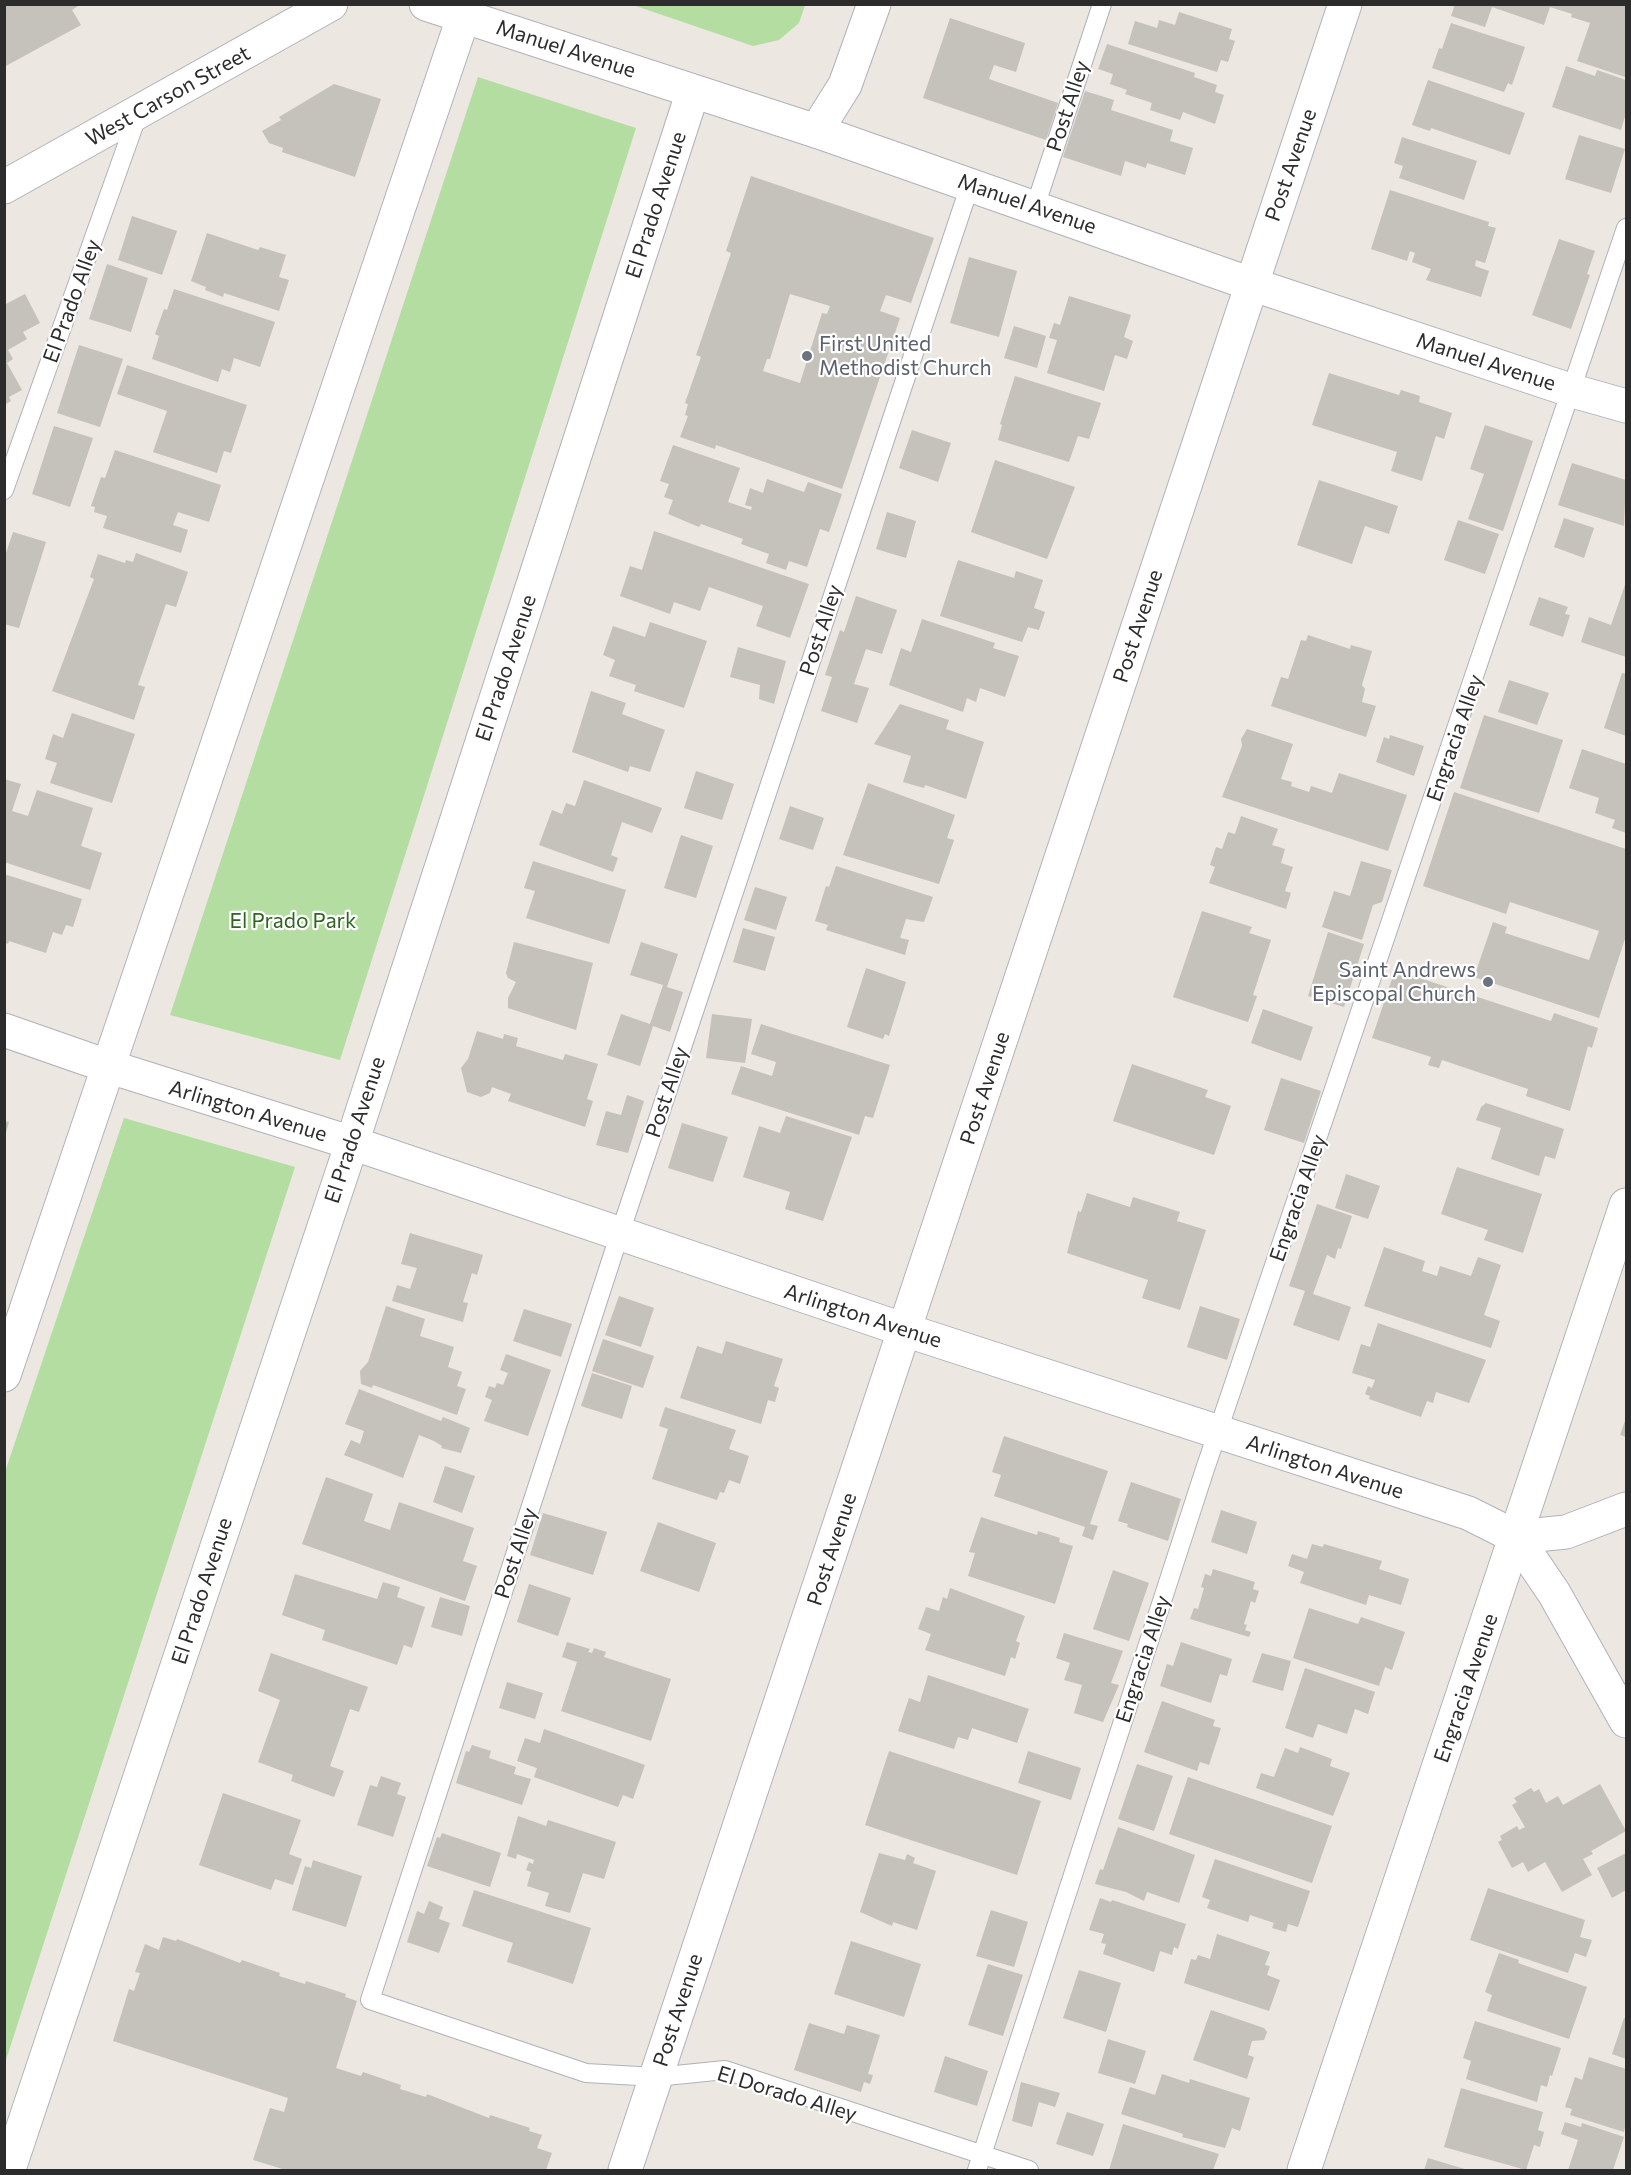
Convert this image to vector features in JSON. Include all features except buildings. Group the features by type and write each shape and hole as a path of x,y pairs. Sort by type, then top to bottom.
{"street":[{"name":"Manuel Avenue","path":"426,4 816,131 1251,284 1573,391 1626,406"},
{"path":"816,131 845,85 874,4"},
{"name":"Post Avenue","path":"625,2170 1345,4"},
{"name":"West Carson Street","path":"4,187 320,7"},
{"path":"4,1375 464,15"},
{"name":"El Prado Avenue","path":"12,2167 352,1143 693,91"},
{"name":"Arlington Avenue","path":"4,1030 107,1066 352,1143 620,1236 1468,1513 1516,1537 1554,1593 1626,1721"},
{"name":"Engracia Avenue","path":"1304,2170 1626,1205"},
{"path":"1516,1537 1566,1532 1626,1509"}],"lane":[{"name":"Post Alley","path":"1035,207 1102,4"},
{"name":"El Prado Alley","path":"4,490 139,112"},
{"name":"Post Alley","path":"370,2000 620,1236 970,185"},
{"name":"Engracia Alley","path":"979,2163 1218,1432 1573,391 1626,228"},
{"name":"El Dorado Alley","path":"370,2000 586,2073 656,2077 724,2070 979,2163 1029,2170"}],"green space":[{"path":"805,4 799,23 779,40 753,46 633,5"},
{"name":"El Prado Park","path":"478,77 636,128 340,1060 170,1015"},
{"path":"124,1118 295,1167 5,2063 5,1472"}],"place":[{"name":"First United Methodist Church","path":"807,356"},
{"name":"Saint Andrews Episcopal Church","path":"1488,982"}]}
